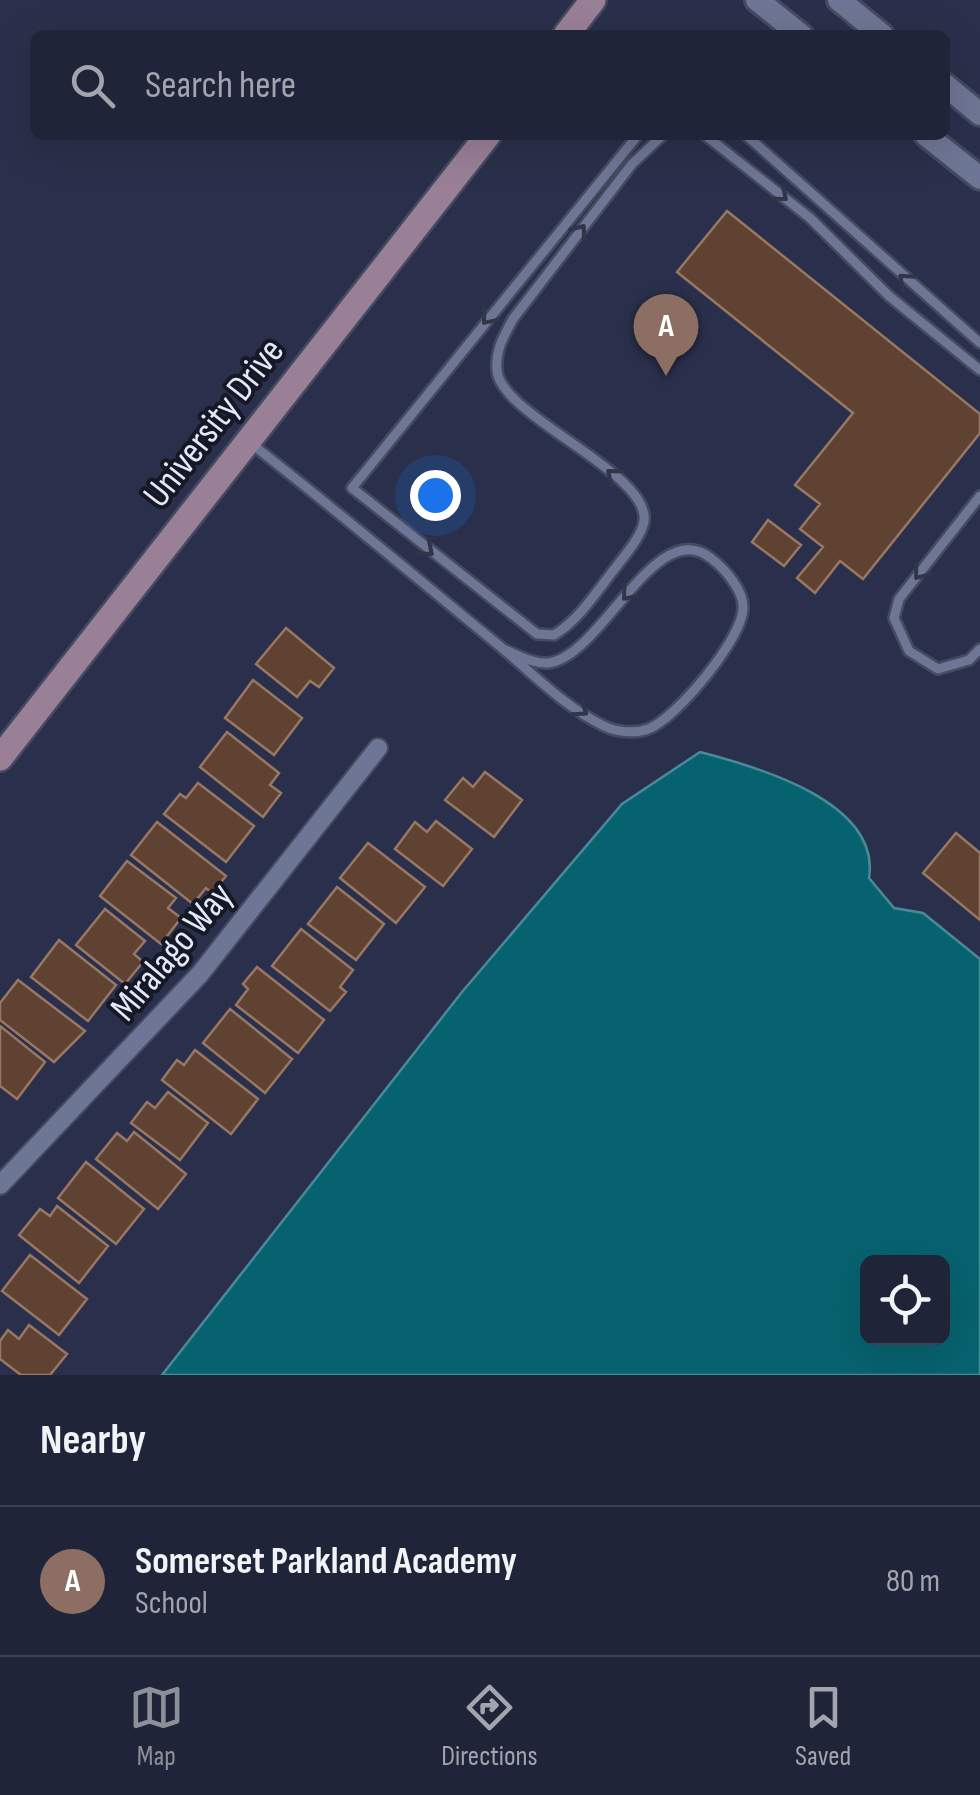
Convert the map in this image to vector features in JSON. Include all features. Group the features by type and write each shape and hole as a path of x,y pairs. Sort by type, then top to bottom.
{"main road":[{"path":"570,30 594,0"},
{"name":"University Drive","path":"0,758 484,140"}],"street":[{"path":"758,0 794,30"},
{"path":"839,0 876,30"},
{"path":"950,90 980,114"},
{"path":"932,140 980,178"},
{"name":"Miralago Way","path":"0,1184 200,974 378,748"}],"lane":[{"path":"634,140 352,488 537,634 554,635 569,626 628,551 644,522 642,504 624,484 510,394 496,374 498,348 513,319 632,164 658,140"},
{"path":"710,140 810,218 889,296 980,370"},
{"path":"752,140 980,343"},
{"path":"247,441 505,650 603,725 620,731 646,730 668,718 739,633 744,605 735,584 710,556 690,550 651,565 586,644 566,658 534,662 505,650"},
{"path":"980,496 899,600 894,618 909,651 938,669 970,660 980,649"}],"shaded area":[{"path":"700,752 782,778 836,809 856,828 868,851 869,878 894,908 923,913 980,959 980,1375 162,1375 462,992 622,804"}],"building":[{"path":"727,211 980,414 980,433 863,579 840,561 815,593 797,578 823,547 800,529 820,504 795,485 853,413 677,272"},
{"path":"768,520 801,545 784,566 752,542"},
{"path":"286,628 334,668 319,687 310,681 297,697 256,664"},
{"path":"253,680 302,718 274,755 225,718"},
{"path":"227,732 279,773 270,785 281,793 263,817 200,767"},
{"path":"485,772 522,800 494,837 445,800 463,778 473,787"},
{"path":"198,783 254,826 226,862 164,814 180,794 186,798"},
{"path":"436,821 472,849 443,886 395,849 415,822 427,832"},
{"path":"157,822 226,876 212,893 206,888 193,904 131,855"},
{"path":"956,833 980,853 980,920 923,873"},
{"path":"368,843 425,887 396,923 340,878"},
{"path":"127,861 176,898 168,908 181,918 161,944 100,896"},
{"path":"337,887 384,924 356,960 308,924"},
{"path":"105,909 145,941 134,954 143,962 125,984 76,945"},
{"path":"301,929 353,970 340,987 346,992 330,1011 272,966"},
{"path":"59,940 116,985 88,1021 31,977"},
{"path":"257,967 324,1020 298,1053 236,1005 248,989 243,984"},
{"path":"18,980 85,1031 54,1062 0,1020 0,1003"},
{"path":"230,1009 292,1059 265,1093 203,1043"},
{"path":"0,1026 45,1062 17,1099 0,1086"},
{"path":"195,1050 258,1099 231,1134 162,1080 177,1060 184,1065"},
{"path":"168,1092 208,1123 180,1160 131,1123 147,1102 155,1108"},
{"path":"134,1132 186,1174 158,1209 96,1159 117,1133 127,1141"},
{"path":"86,1162 144,1209 116,1244 58,1198"},
{"path":"57,1206 108,1246 79,1283 19,1235 40,1209 50,1216"},
{"path":"30,1255 87,1299 59,1335 2,1291"},
{"path":"29,1325 67,1354 50,1375 21,1375 0,1359 0,1341 8,1330 19,1339"}],"place":[{"name":"Somerset Parkland Academy","path":"666,376"}]}
